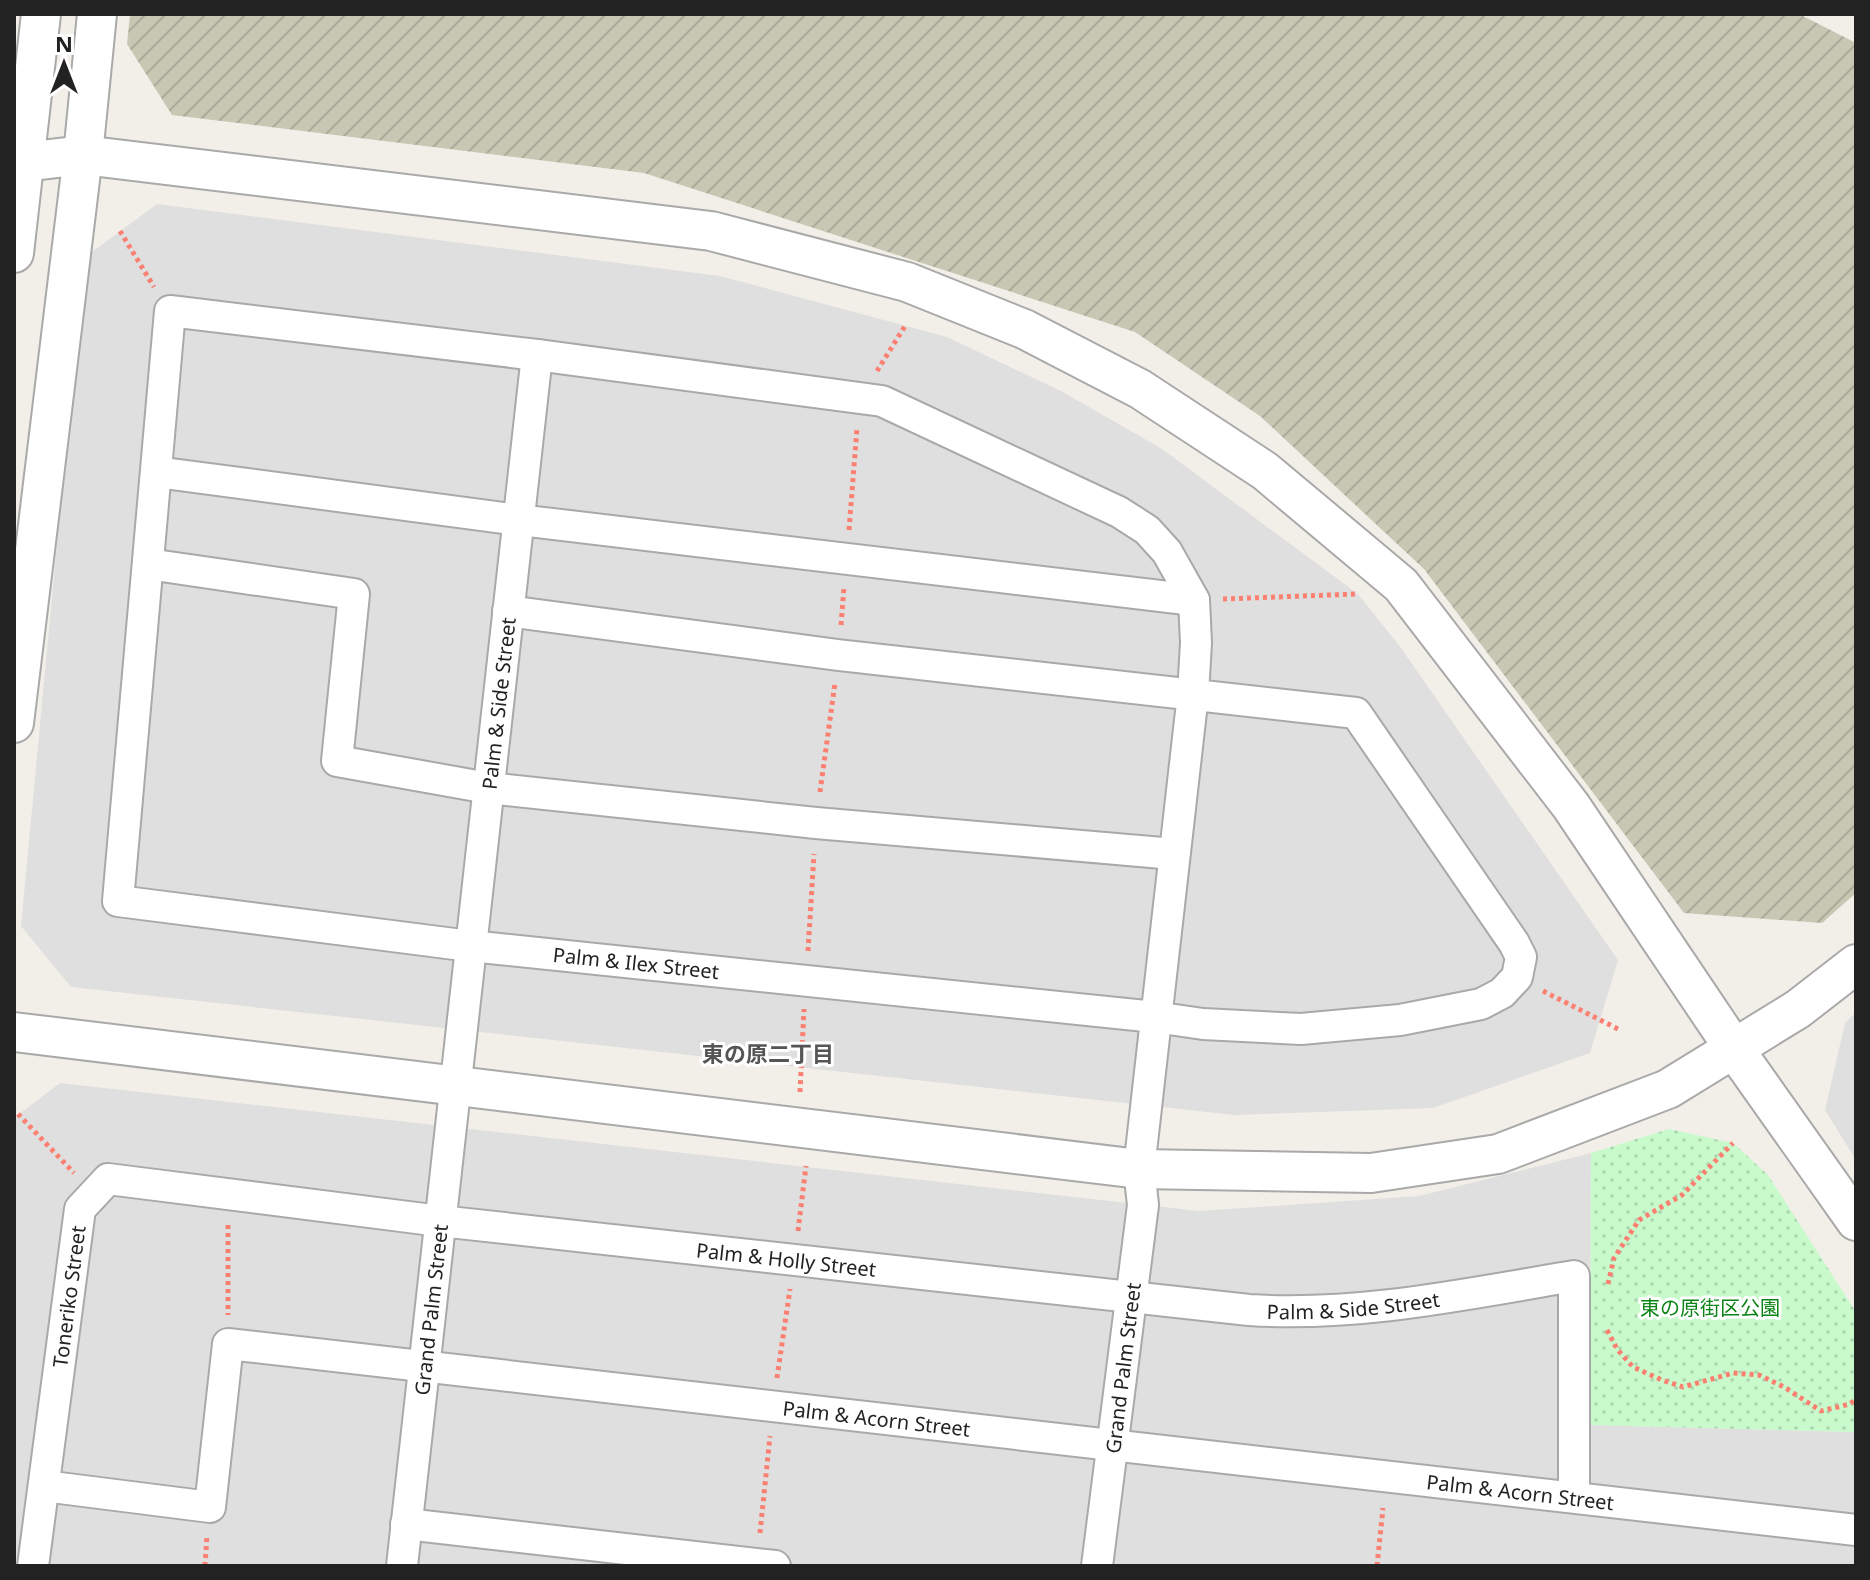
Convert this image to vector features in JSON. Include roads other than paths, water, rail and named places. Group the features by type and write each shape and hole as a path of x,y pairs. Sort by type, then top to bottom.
{"street":[{"path":"14,253 20,144 41,14"},
{"path":"14,723 83,155 97,14"},
{"path":"20,144 83,155 711,231 907,282 1024,329 1140,389 1265,471 1401,585 1571,806 1735,1050 1856,1221"},
{"path":"1174,854 816,823 488,788 337,761 354,594 148,564 170,311 882,401 1119,512 1147,530 1167,552 1194,600"},
{"name":"Palm & Side Street","path":"457,1069 537,355"},
{"path":"156,472 519,520 1194,600"},
{"name":"Palm & Ilex Street","path":"148,564 118,901 470,946 1203,1024 1301,1029 1400,1020 1481,1004 1502,993 1517,977 1521,957 1514,943 1356,713 1193,694"},
{"name":"Grand Palm Street","path":"1097,1566 1143,1205 1139,1169 1193,694 1196,643 1194,600"},
{"path":"508,611 838,655 1193,694"},
{"path":"14,1032 457,1069 1139,1169 1371,1173 1498,1154 1668,1089 1798,1009 1856,964"},
{"name":"Grand Palm Street","path":"402,1566 457,1069"},
{"name":"Toneriko Street","path":"33,1566 80,1209 108,1179 440,1221"},
{"name":"Palm & Holly Street","path":"440,1221 1132,1298"},
{"name":"Palm & Side Street","path":"1132,1298 1292,1313 1334,1311 1406,1305 1574,1276 1574,1497"},
{"name":"Palm & Acorn Street","path":"44,1486 210,1507 228,1344 1856,1530"},
{"path":"406,1524 766,1565"}],"district":[{"name":"東の原二丁目","path":"768,1053"}],"park label":[{"name":"東の原街区公園","path":"1710,1307"}]}
